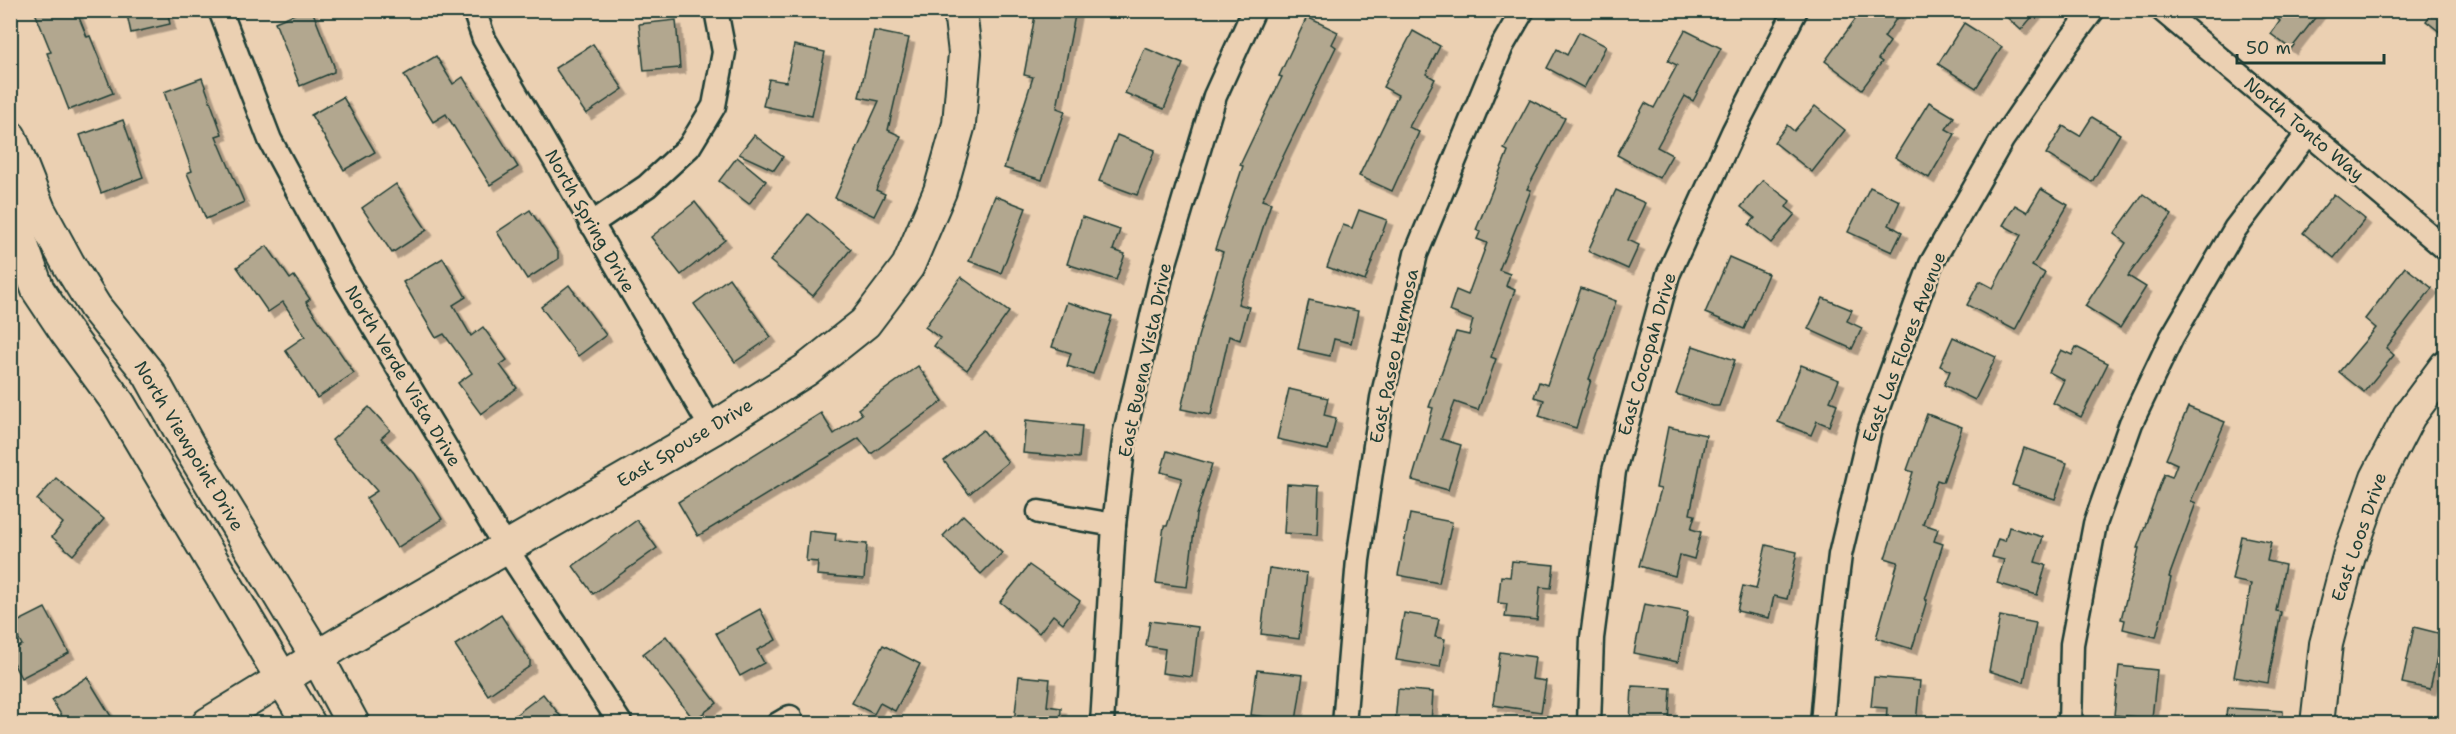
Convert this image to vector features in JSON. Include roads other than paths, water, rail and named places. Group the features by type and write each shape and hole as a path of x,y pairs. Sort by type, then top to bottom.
{"main road":[{"name":"East Spouse Drive","path":"208,723 317,657 712,429 807,370 865,323 908,266 940,191 959,124 965,53 960,10"},
{"name":"North Viewpoint Drive","path":"10,137 39,210 69,265 95,307 149,374 191,450 317,657 353,723"},
{"path":"10,188 14,223 38,290 119,404 309,723"},
{"name":"East Loos Drive","path":"2317,723 2326,644 2349,556 2377,478 2409,416 2445,366"}],"street":[{"name":"North Verde Vista Drive","path":"220,10 270,140 346,281 506,548 621,723"},
{"name":"North Spring Drive","path":"474,10 484,39 712,429"},
{"path":"591,224 647,186 689,147 714,106 724,52 716,10"},
{"name":"East Buena Vista Drive","path":"1102,723 1114,525 1125,432 1162,273 1215,96 1254,10"},
{"name":"East Paseo Hermosa","path":"1344,723 1358,560 1382,398 1416,254 1502,46 1522,10"},
{"name":"East Cocopah Drive","path":"1589,723 1592,638 1614,471 1668,275 1733,132 1796,10"},
{"name":"East Las Flores Avenue","path":"1822,723 1840,555 1864,452 1870,429 1931,264 2002,140 2093,10"},
{"name":"North Tonto Way","path":"2162,10 2445,249"},
{"path":"2070,723 2072,644 2095,524 2131,423 2172,337 2235,229 2309,132"},
{"path":"1039,512 1114,525"}]}
